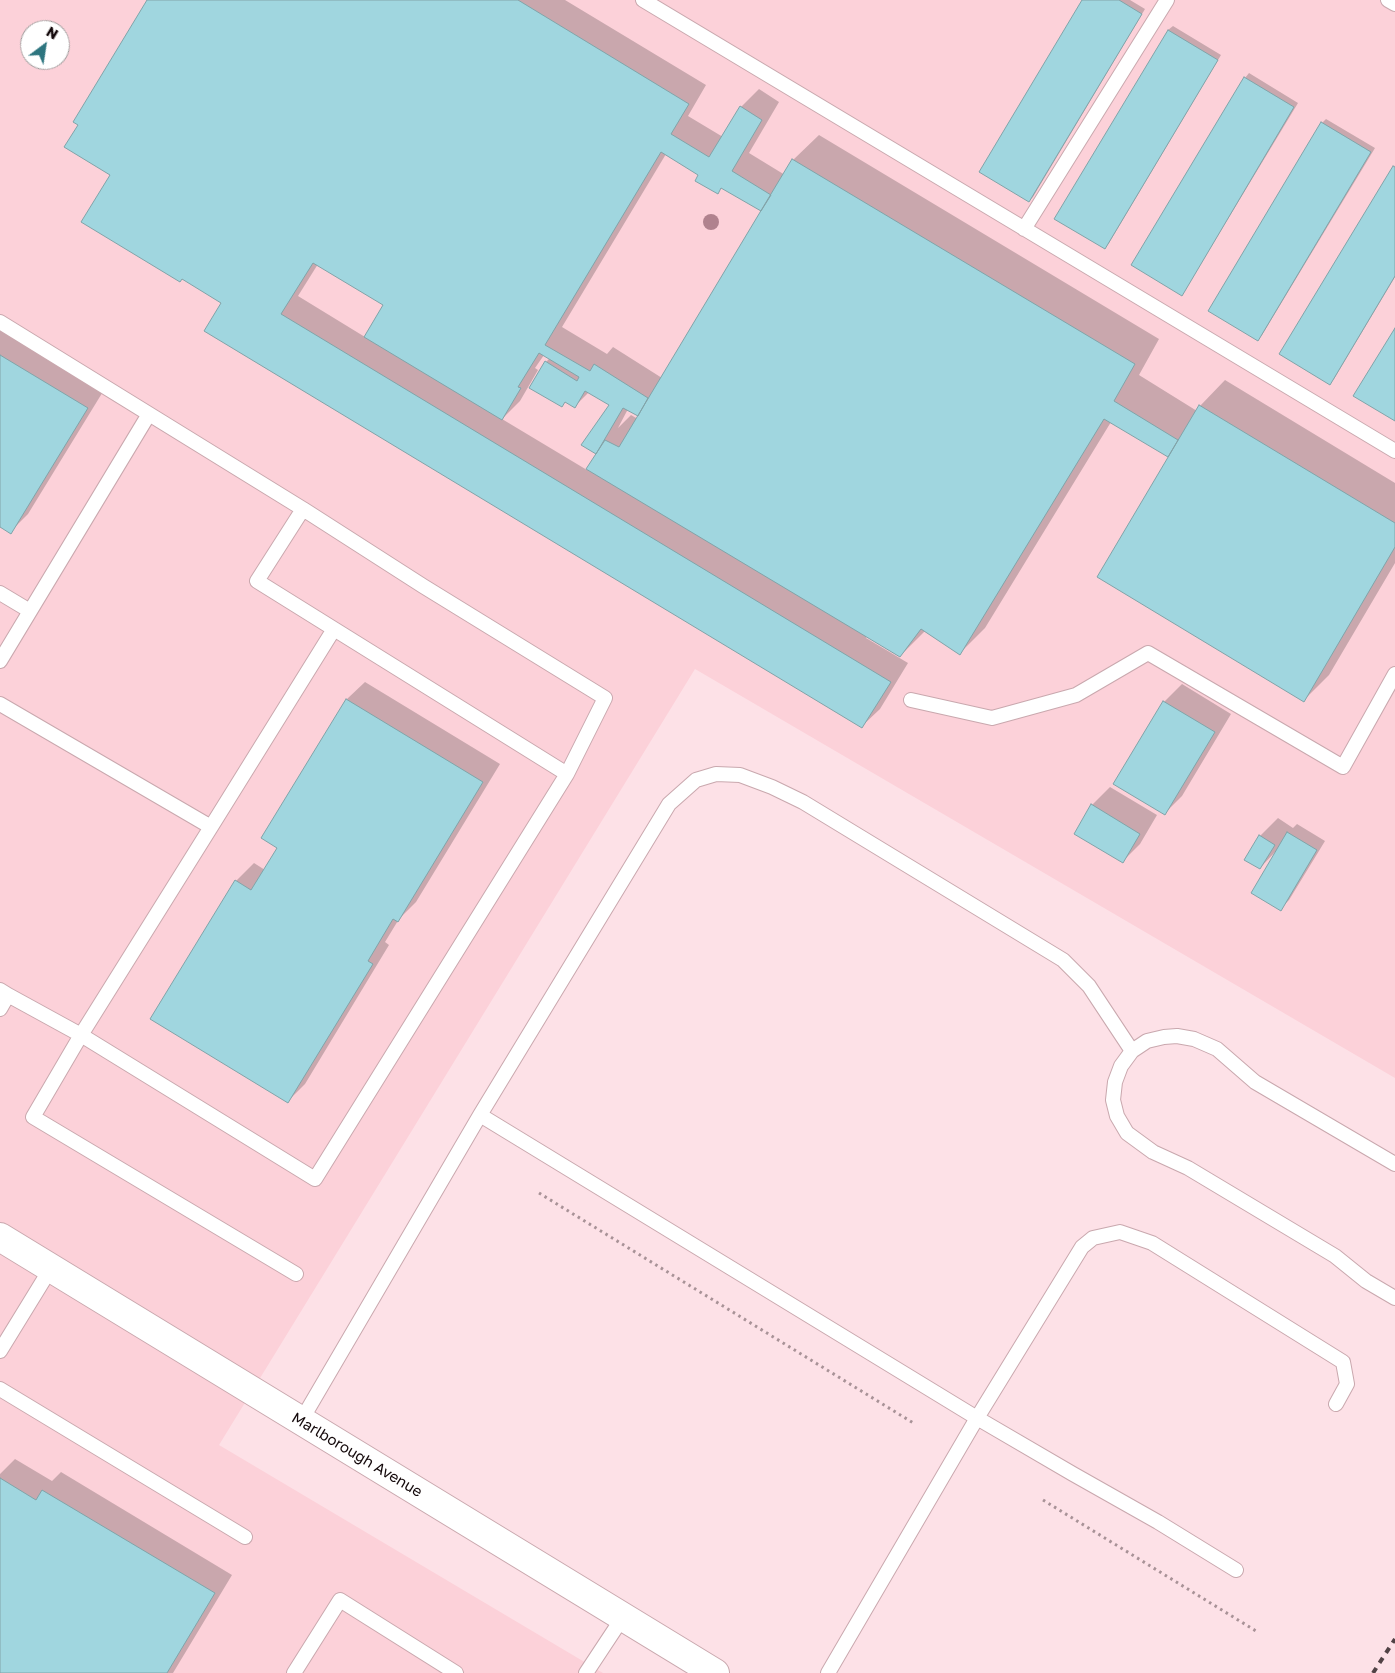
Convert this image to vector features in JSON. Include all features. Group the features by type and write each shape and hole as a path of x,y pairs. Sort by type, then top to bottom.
{"street":[{"name":"Marlborough Avenue","path":"0,1237 715,1673"}],"lane":[{"path":"643,0 1395,451"},
{"path":"1024,229 1167,0"},
{"path":"1388,0 1395,4"},
{"path":"0,322 606,698 567,774 316,1180 81,1035 4,993 0,1009"},
{"path":"0,661 149,414"},
{"path":"303,509 256,581 567,774"},
{"path":"0,593 30,611"},
{"path":"296,1274 33,1117 81,1035 334,629"},
{"path":"911,700 992,718 1076,695 1148,653 1343,767 1395,674"},
{"path":"0,704 211,827"},
{"path":"301,1421 480,1115 669,804 696,780 716,774 740,775 772,786 803,802 1063,960 1090,986 1132,1051"},
{"path":"1395,1164 1255,1082 1217,1049 1194,1038 1164,1036 1147,1041 1132,1051 1121,1066 1115,1082 1113,1100 1117,1116 1127,1133 1153,1152 1188,1168 1335,1256 1366,1281 1395,1298"},
{"path":"480,1115 977,1418 1158,1522 1236,1570"},
{"path":"828,1673 977,1418 1082,1247 1092,1238 1120,1232 1152,1244 1343,1362 1347,1384 1336,1404"},
{"path":"0,1351 51,1268"},
{"path":"0,1389 246,1537"},
{"path":"294,1673 340,1600 456,1673"},
{"path":"586,1673 623,1617"}],"path":[{"path":"539,1193 915,1424"},
{"path":"1043,1500 1256,1631"}],"shaded area":[{"path":"0,0 1395,0 1395,1078 695,669 219,1445 603,1673 0,1673"}],"building":[{"path":"147,0 518,0 689,104 671,134 709,157 740,106 762,120 732,171 771,195 761,211 721,188 718,194 695,181 698,175 661,152 545,345 590,371 594,364 648,398 638,416 623,408 596,454 581,445 609,405 585,391 575,408 565,402 562,407 529,388 545,361 577,381 579,377 539,353 518,387 521,388 502,420 364,337 383,305 313,263 281,314 891,682 862,728 204,331 221,303 182,279 180,282 81,222 110,175 64,147 78,125 73,122"},
{"path":"1082,0 1119,0 1142,14 1029,202 979,172"},
{"path":"1168,30 1218,60 1105,249 1054,219"},
{"path":"1244,77 1294,107 1182,296 1131,265"},
{"path":"1321,122 1371,152 1258,341 1208,311"},
{"path":"792,159 1135,364 1114,401 1178,440 1168,457 1104,419 960,655 921,629 900,657 586,469 605,440 619,447"},
{"path":"1393,166 1395,167 1395,276 1330,385 1279,354"},
{"path":"1395,328 1395,421 1353,396"},
{"path":"0,355 88,408 11,534 0,527"},
{"path":"1199,405 1395,523 1395,547 1304,702 1097,577"},
{"path":"346,699 483,782 398,922 393,919 368,961 373,964 288,1103 150,1019 235,880 251,890 277,848 261,838"},
{"path":"1163,701 1215,732 1165,815 1113,784"},
{"path":"1091,804 1140,834 1123,863 1074,834"},
{"path":"1287,832 1317,850 1281,911 1251,893"},
{"path":"1259,835 1275,845 1260,869 1244,860"},
{"path":"0,1478 36,1500 42,1490 215,1593 167,1673 0,1673"}],"railway":[{"path":"1373,1673 1395,1639"}]}
